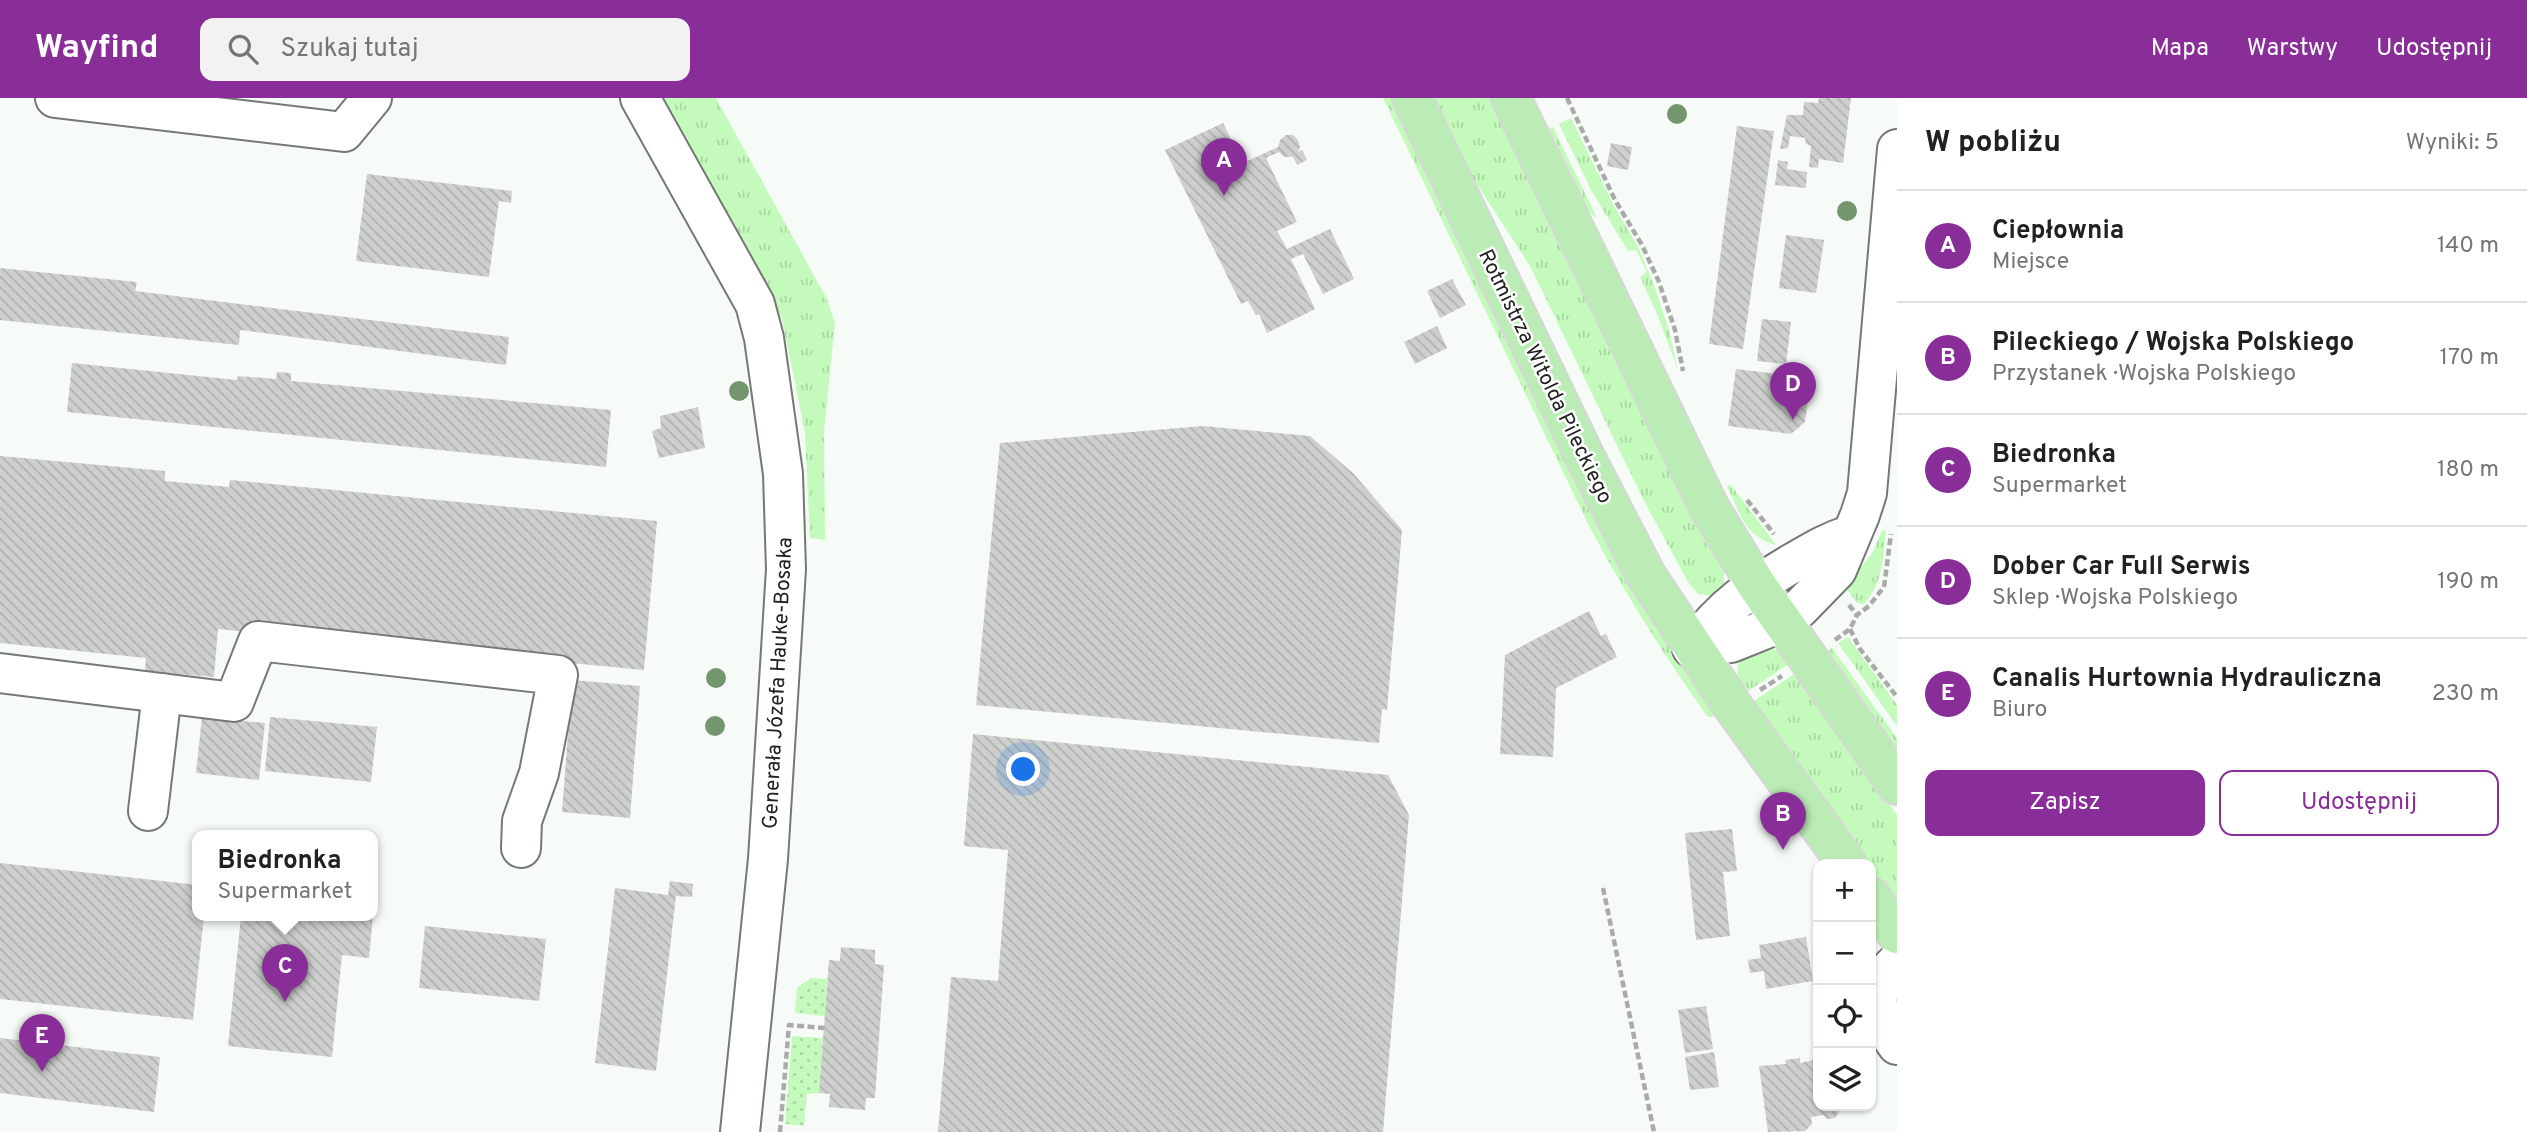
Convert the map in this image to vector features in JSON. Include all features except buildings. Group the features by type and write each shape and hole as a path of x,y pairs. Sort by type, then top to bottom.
{"main road":[{"name":"Rotmistrza Witolda Pileckiego","path":"1412,98 1619,525 1660,598 1692,648 1843,859"},
{"path":"1511,98 1692,475 1729,542 1897,785"},
{"path":"1876,904 1897,934"}],"street":[{"path":"55,98 344,132 372,98"},
{"name":"Generała Józefa Hauke-Bosaka","path":"640,98 755,304 764,338 783,474 786,569 768,859 740,1132"},
{"path":"1692,648 1731,643 1783,622 1837,569 1860,515 1867,492 1897,149"},
{"path":"1692,648 1713,619 1756,584 1829,541 1850,535"},
{"path":"0,673 234,702 258,641 558,676 538,773 522,821 521,848"},
{"path":"148,811 162,693"},
{"path":"1897,962 1883,975 1877,1000 1883,1026 1897,1045"}],"path":[{"path":"1566,98 1615,200 1642,245 1659,282 1675,330 1685,378"},
{"path":"1744,496 1776,537 1782,537"},
{"path":"1832,642 1850,629 1860,649 1897,697"},
{"path":"1756,693 1785,674"},
{"path":"1603,888 1654,1132"},
{"path":"780,1132 789,1025 824,1028"}],"green space":[{"path":"657,98 716,98 827,299 835,323 824,432 825,540 810,538 805,433 782,319"},
{"path":"1383,98 1392,98 1596,521 1653,619 1715,714 1712,717 1707,716 1660,646 1588,524"},
{"path":"1432,98 1490,98 1698,526 1724,571 1724,586 1712,596 1698,594 1688,582 1642,497 1530,266 1465,166"},
{"path":"1571,118 1613,204 1638,247 1669,330 1678,370 1640,277 1647,272 1636,250 1628,251 1592,192 1559,124"},
{"path":"1553,127 1595,218 1581,202 1547,130"},
{"path":"1731,485 1776,545 1757,536 1744,522 1727,486"},
{"path":"1882,530 1886,531 1879,579 1864,604 1857,603 1845,587 1873,552"},
{"path":"1848,637 1897,705 1897,726 1838,643"},
{"path":"1765,646 1778,651 1789,664 1745,693 1738,675 1739,663 1748,654"},
{"path":"1832,648 1897,738 1897,753 1825,652"},
{"path":"1796,673 1897,815 1897,905 1876,875 1876,859 1864,859 1752,702"},
{"path":"811,978 827,979 825,1016 795,1013 797,988"},
{"path":"792,1036 823,1038 819,1093 807,1094 804,1126 785,1124"}],"place":[{"name":"Ciepłownia","path":"1224,196"},
{"name":"Dober Car Full Serwis","path":"1793,420"},
{"name":"Pileckiego / Wojska Polskiego","path":"1783,850"},
{"name":"Biedronka","path":"285,1002"},
{"name":"Canalis Hurtownia Hydrauliczna","path":"42,1072"}]}
